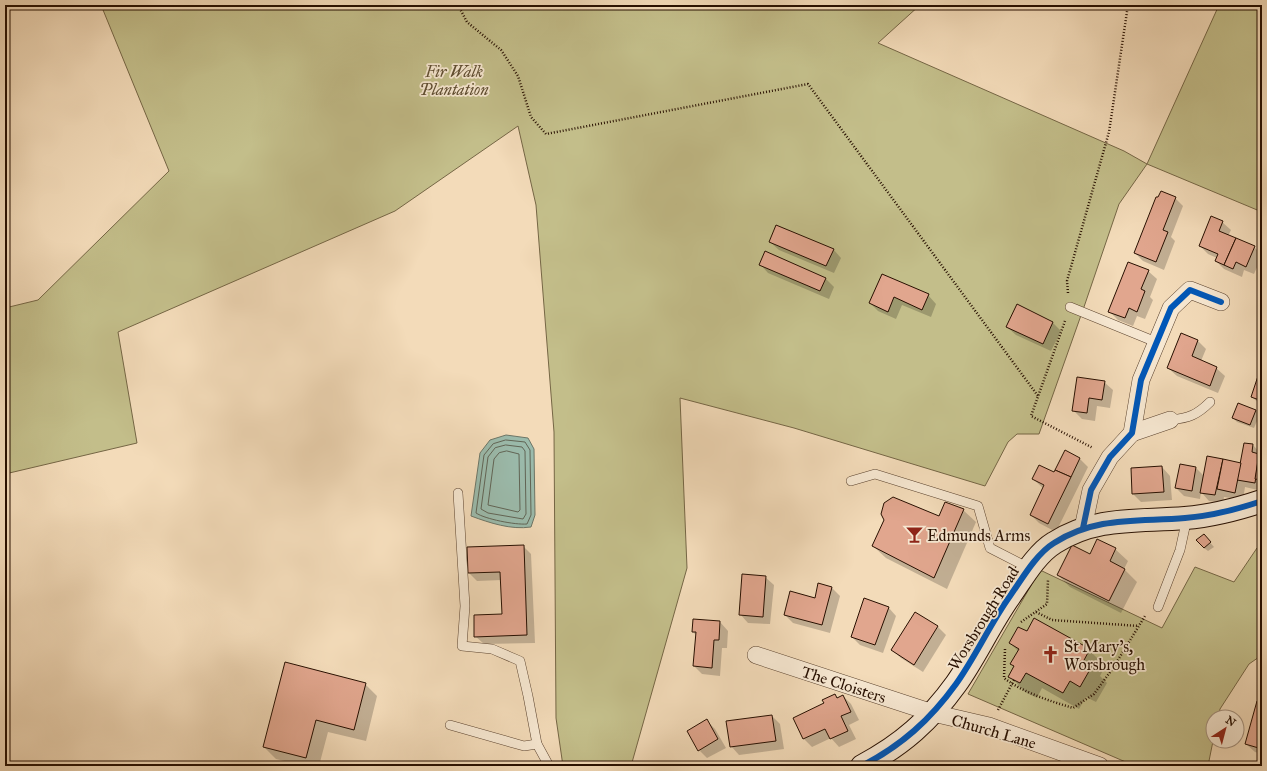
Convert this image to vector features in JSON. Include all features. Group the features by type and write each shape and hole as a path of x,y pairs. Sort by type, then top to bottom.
{"street":[{"path":"1132,433 1141,380 1171,308 1190,290 1221,302"},
{"path":"1083,528 1091,490 1110,457 1132,433 1170,420"},
{"name":"Worsbrough Road","path":"862,766 882,756 908,738 933,713 957,683 995,617 1039,571 1053,544 1083,528 1127,520 1187,518 1262,501"},
{"name":"The Cloisters","path":"756,655 933,713"},
{"name":"Church Lane","path":"933,713 989,726 1100,766"}],"lane":[{"path":"1070,307 1156,342"},
{"path":"1170,420 1182,419 1198,414 1210,402"},
{"path":"851,481 875,474 978,506 990,548 1039,571"},
{"path":"458,493 465,606 462,646 492,650 520,661 537,744 549,766"},
{"path":"1158,607 1180,550 1187,518"},
{"path":"450,725 524,746 537,744"}],"path":[{"path":"458,5 467,22 501,50 518,76 531,117 546,134 808,84 1038,396"},
{"path":"1110,457 1031,416 1070,307 1067,281 1109,132 1128,5"},
{"path":"1017,626 1047,604 1039,571"},
{"path":"1036,612 1052,620 1139,626"},
{"path":"1006,646 1004,652 1004,678 1012,684 1048,700 1073,708 1094,694 1114,668 1143,619"},
{"path":"989,726 1014,680"}],"green space":[{"name":"Fir Walk Plantation","path":"101,5 920,5 878,43 1124,151 1147,164 1119,204 1039,434 1017,434 1008,442 985,486 794,428 680,398 687,568 631,766 563,766 556,718 554,432 536,205 518,126 395,211 118,332 137,443 5,474 5,308 38,300 169,171"},
{"path":"1219,5 1262,5 1262,212 1147,164"},
{"path":"1262,545 1262,655 1249,664 1220,709 1205,709 1205,749 1211,749 1208,766 1135,766 968,694 1040,570 1162,628 1195,567 1234,582 1257,548"}],"water":[{"path":"506,435 528,438 534,449 535,515 531,527 508,527 471,516 480,453 490,440"}],"building":[{"path":"1161,191 1176,197 1163,230 1168,232 1156,262 1134,253 1156,197 1158,197"},
{"path":"1211,216 1223,221 1219,231 1236,238 1224,265 1215,261 1218,254 1199,246"},
{"path":"776,225 834,249 826,266 769,242"},
{"path":"1236,238 1255,246 1246,267 1236,262 1233,269 1224,265"},
{"path":"765,251 826,278 820,291 759,265"},
{"path":"1262,254 1262,268 1258,266"},
{"path":"1128,262 1149,270 1141,289 1145,291 1137,312 1129,308 1125,318 1108,312"},
{"path":"882,274 929,294 922,310 894,297 888,312 869,303"},
{"path":"1017,304 1053,322 1043,344 1006,327"},
{"path":"1181,333 1198,340 1192,356 1217,367 1210,386 1167,368"},
{"path":"1262,367 1262,401 1251,397"},
{"path":"1077,377 1105,381 1102,400 1089,398 1087,413 1072,411"},
{"path":"1238,403 1256,410 1250,425 1232,418"},
{"path":"1244,443 1253,444 1252,452 1259,454 1255,483 1237,480"},
{"path":"1260,447 1262,447 1262,480 1255,479"},
{"path":"1065,450 1080,458 1071,477 1055,470"},
{"path":"1207,456 1223,459 1215,495 1200,493"},
{"path":"1223,459 1241,463 1235,493 1217,489"},
{"path":"1180,464 1196,467 1192,491 1175,488"},
{"path":"1039,465 1054,472 1055,470 1071,477 1048,524 1030,515 1044,485 1032,479"},
{"path":"1162,466 1164,492 1132,494 1131,468"},
{"path":"893,497 939,516 945,502 964,509 934,578 872,546 884,520 881,514 884,503"},
{"path":"1204,534 1211,542 1204,548 1196,540"},
{"path":"1097,539 1116,548 1110,561 1125,569 1109,601 1057,575 1072,545 1090,554"},
{"path":"524,545 527,635 474,637 474,615 502,614 500,572 468,573 467,547"},
{"path":"742,574 766,576 763,617 739,615"},
{"path":"818,583 832,587 822,625 784,615 790,591 815,598"},
{"path":"864,598 889,607 875,645 851,637"},
{"path":"915,612 938,626 914,665 891,650"},
{"name":"St Mary's, Worsbrough","path":"1034,618 1090,649 1083,662 1092,666 1080,687 1070,681 1063,693 1026,673 1020,683 1008,677 1014,666 1010,664 1019,649 1009,643 1018,627 1027,631"},
{"path":"693,619 720,621 719,640 714,640 712,668 693,666 696,632 692,632"},
{"path":"285,662 366,683 354,730 316,720 306,758 263,747"},
{"path":"835,694 837,698 843,695 851,712 841,716 848,731 830,739 825,729 803,739 793,718 824,703 822,700"},
{"path":"1257,701 1262,702 1262,749 1245,744"},
{"path":"772,715 776,741 730,747 726,721"},
{"path":"707,719 718,739 698,751 687,731"},
{"path":"1057,763 1067,766 1055,766"}],"cycle path":[{"path":"1083,528 1091,490 1110,457 1132,433 1141,380 1171,308 1190,290 1221,302"},
{"path":"862,766 890,749 914,731 936,709 956,684 1024,575 1035,560 1054,543 1070,534 1102,524 1205,516 1262,501"}],"place":[{"name":"Edmunds Arms","path":"914,535"},
{"name":"St Mary's, Worsbrough","path":"1051,655"}]}
